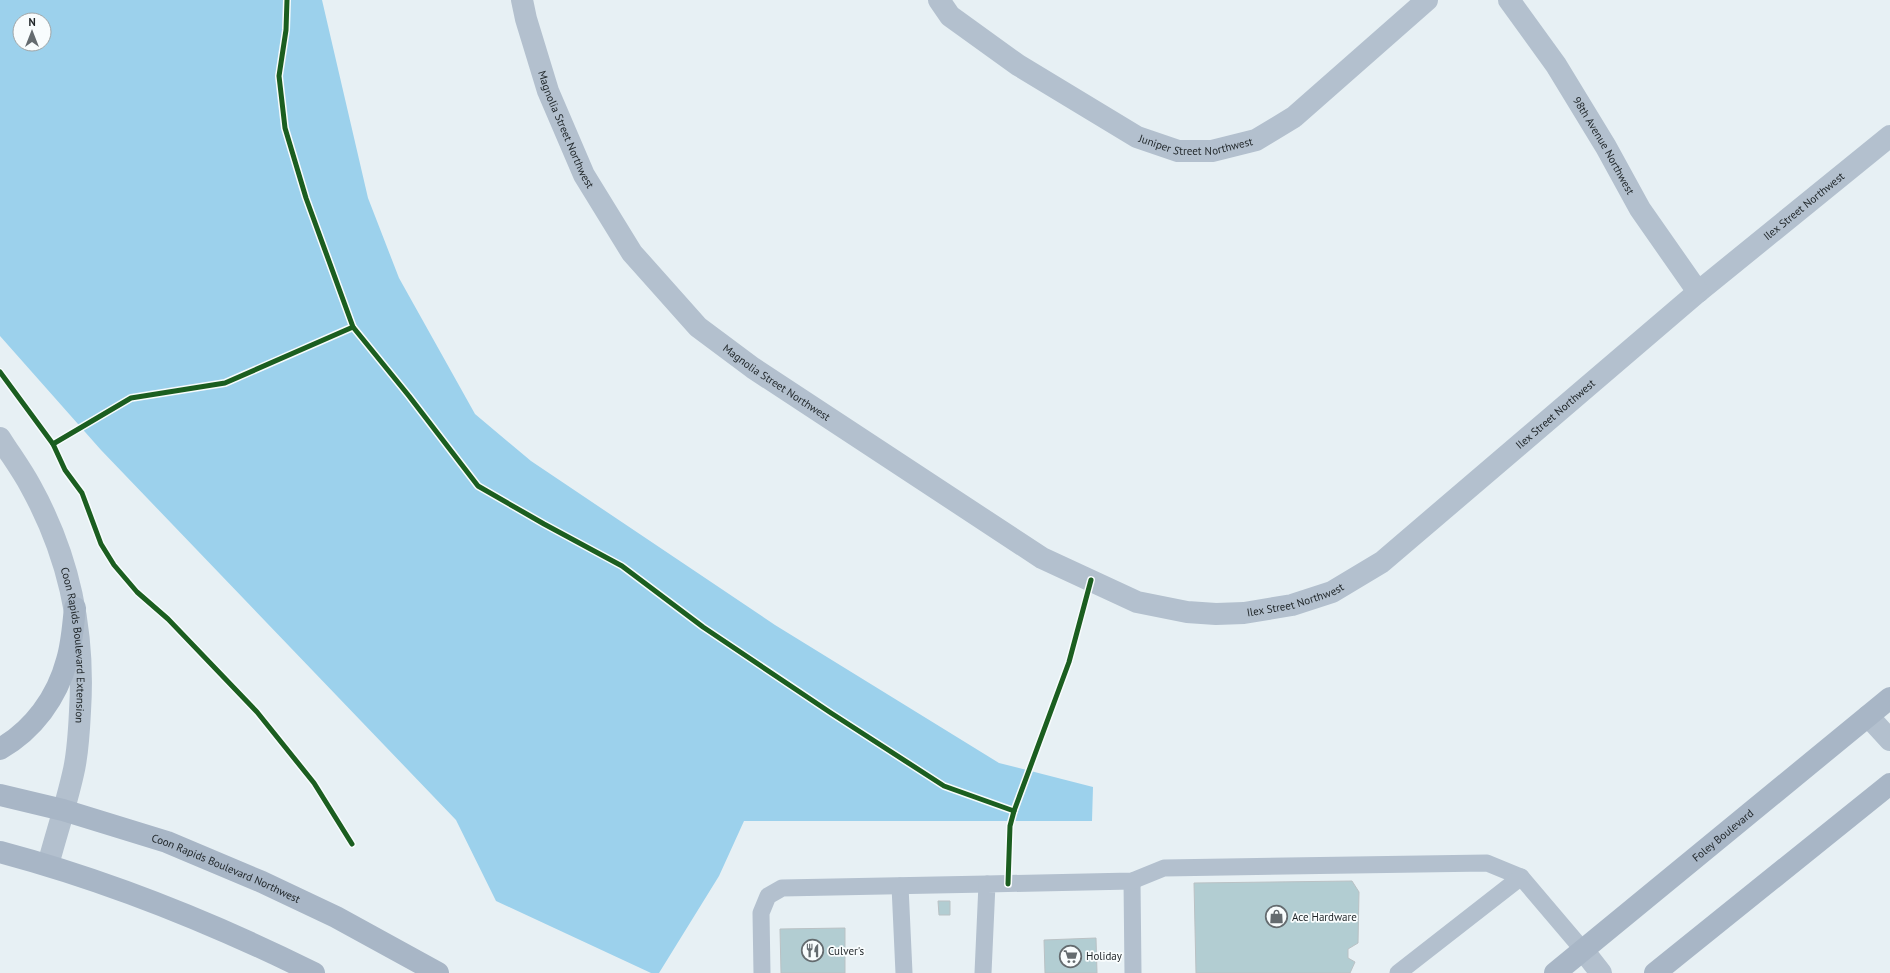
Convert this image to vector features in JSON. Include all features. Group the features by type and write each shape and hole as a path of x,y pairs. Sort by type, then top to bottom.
{"main road":[{"path":"0,749 18,738 36,722 54,692 67,660 75,608"},
{"name":"Foley Boulevard","path":"1555,973 1890,698"},
{"path":"1655,973 1890,784"},
{"name":"Coon Rapids Boulevard Northwest","path":"0,795 63,810 167,842 262,882 336,917 438,973"},
{"path":"0,852 48,865 138,896 206,922 314,973"}],"street":[{"name":"Magnolia Street Northwest","path":"522,0 526,20 548,91 584,176 632,253 698,327 753,368 1042,558 1137,602 1187,612"},
{"name":"Juniper Street Northwest","path":"945,8 1018,65 1137,137 1178,151 1212,151 1256,140 1294,117 1427,0"},
{"name":"98th Avenue Northwest","path":"1510,0 1556,64 1606,147 1640,209 1698,292"},
{"name":"Ilex Street Northwest","path":"1187,612 1244,614 1292,605 1332,592 1382,562 1698,292 1890,136"},
{"name":"Coon Rapids Boulevard Extension","path":"0,438 31,486 52,532 67,576 75,608 81,653 82,689 74,773 48,865"},
{"path":"1868,716 1890,740"},
{"path":"1583,950 1601,973"}],"lane":[{"path":"762,973 761,913 768,896 782,888 1132,881 1164,868 1487,862 1521,877 1583,950"},
{"path":"1398,973 1521,877"},
{"path":"1132,881 1133,973"},
{"path":"983,973 987,884"},
{"path":"900,886 904,973"}],"shaded area":[{"path":"0,0 322,0 368,198 399,278 475,414 531,461 775,625 999,763 1093,787 1092,821 744,821 719,876 659,973 651,973 496,901 456,820 101,450 0,336"}],"building":[{"name":"Ace Hardware","path":"1352,881 1359,892 1358,943 1348,949 1348,958 1355,962 1350,973 1196,973 1194,883"},
{"path":"938,901 950,901 950,915 939,915"},
{"name":"Culver's","path":"845,928 845,973 781,973 780,929"},
{"name":"Holiday","path":"1096,938 1097,973 1045,973 1044,940"}],"cycle path":[{"path":"287,0 286,30 279,76 285,128 306,198 353,327 409,396 478,486 622,566 703,627 831,713 944,786 1014,811"},
{"path":"53,444 131,398 225,383 353,327"},
{"path":"0,372 53,444 65,470 82,493 101,544 114,565 137,592 168,619 257,712 314,783 352,844"},
{"path":"1008,884 1010,826 1014,811 1069,662 1091,580"}],"place":[{"name":"Ace Hardware","path":"1277,917"},
{"name":"Culver's","path":"813,951"},
{"name":"Holiday","path":"1070,956"}]}
